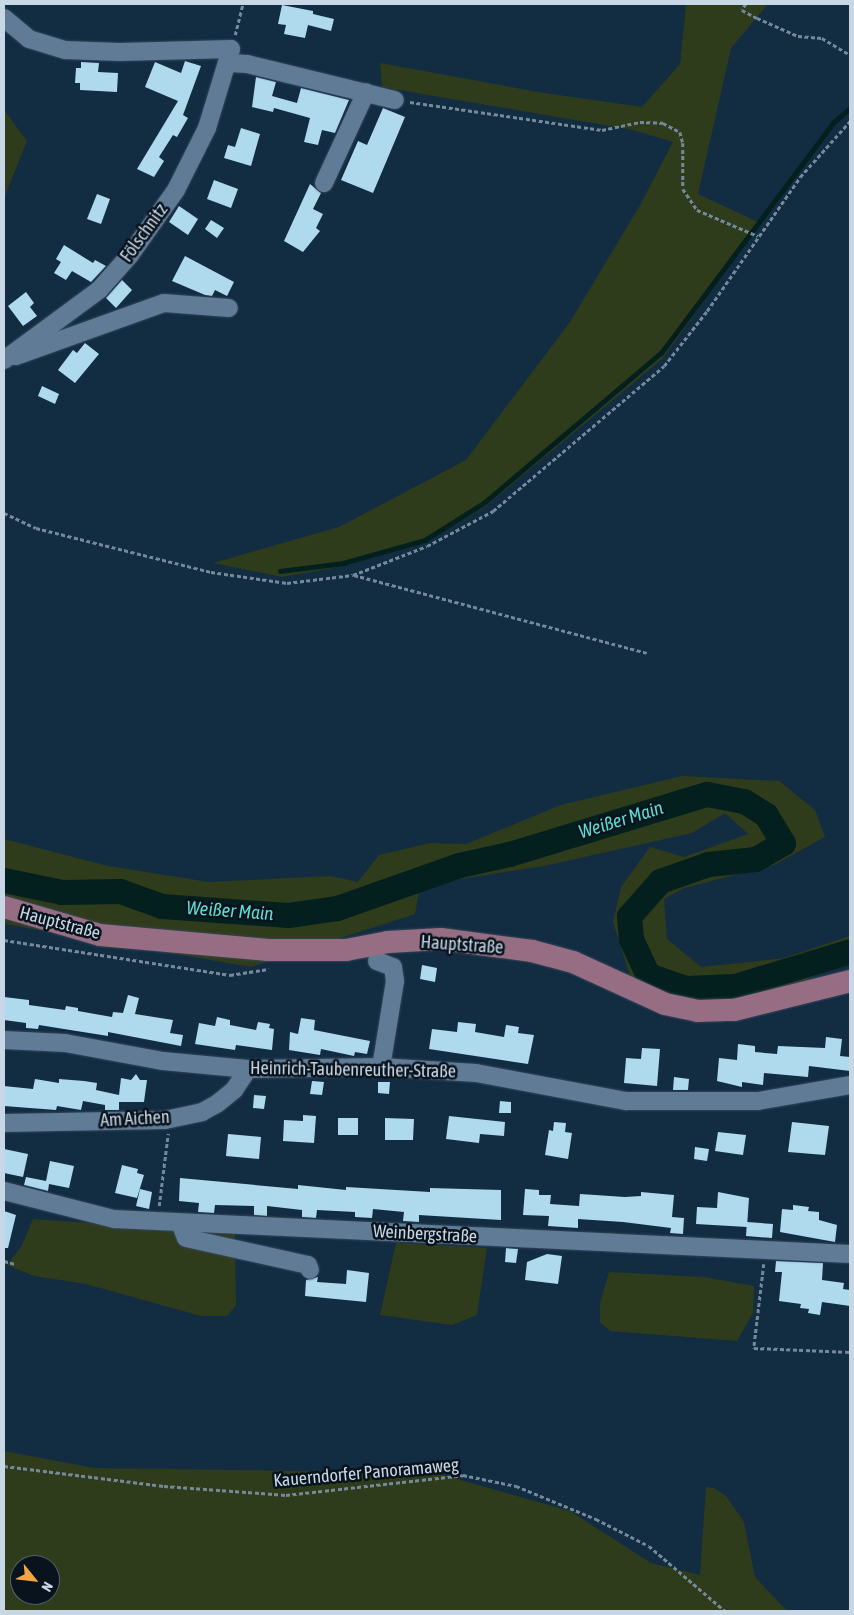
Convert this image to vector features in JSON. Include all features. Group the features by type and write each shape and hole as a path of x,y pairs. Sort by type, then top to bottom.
{"main road":[{"name":"Hauptstraße","path":"4,907 100,935 268,950 346,950 388,942 440,939 532,951 573,962 665,1004 697,1011 734,1010 850,981"}],"street":[{"path":"4,18 29,39 64,50 230,56 247,64 395,100"},
{"name":"Fölschnitz","path":"4,360 99,290 130,255 176,190 208,128 230,56"},
{"path":"324,183 366,92"},
{"name":"Fölschnitz","path":"4,360 156,304 229,308"},
{"path":"377,961 393,967 395,981 381,1067"},
{"name":"Heinrich-Taubenreuther-Straße","path":"4,1040 66,1043 163,1061 248,1069 381,1067 476,1073 626,1101 758,1101 850,1085"},
{"name":"Am Aichen","path":"4,1123 170,1119 202,1112 218,1103 234,1090 248,1069"},
{"name":"Weinbergstraße","path":"4,1191 114,1219 765,1252 850,1254"},
{"path":"180,1223 186,1238 308,1265 310,1270"}],"path":[{"path":"230,56 244,4"},
{"path":"746,4 742,10 798,36 822,38 850,56"},
{"path":"395,100 602,130 640,122 663,124 680,132 684,144 683,189 697,210 758,236"},
{"path":"4,513 36,528 211,572 287,583 353,575 427,546 493,511 664,366 800,177 850,122"},
{"path":"353,575 647,653"},
{"path":"157,1222 170,1119"},
{"path":"765,1252 754,1348 850,1352"},
{"path":"4,1261 15,1264"},
{"name":"Kauerndorfer Panoramaweg","path":"4,1466 164,1486 286,1495 464,1475 516,1486 596,1519 649,1546 725,1611"}],"green space":[{"path":"686,4 768,4 731,48 698,194 760,223 663,358 486,506 425,543 344,566 282,577 213,563 339,527 466,460 570,322 639,207 673,142 633,130 382,87 380,63 544,93 642,107 680,64"},
{"path":"4,110 27,141 4,198"},
{"path":"682,776 779,781 815,810 825,837 774,865 684,888 664,899 667,939 701,967 784,958 850,936 850,960 768,997 693,1005 637,998 613,922 621,887 650,847 684,857 748,834 725,813 692,833 544,866 453,880 419,892 415,914 251,967 4,924 4,839 108,866 209,882 330,876 358,882 379,855 430,843 466,844 561,805"},
{"path":"33,1219 235,1233 236,1305 227,1316 201,1316 86,1284 34,1276 7,1265 21,1247"},
{"path":"396,1243 487,1248 477,1315 452,1325 380,1315"},
{"path":"609,1272 704,1277 754,1286 753,1313 737,1341 610,1331 600,1322 600,1303"},
{"path":"4,1451 94,1468 436,1473 570,1511 651,1563 700,1575 706,1487 714,1488 726,1496 744,1522 755,1577 787,1611 4,1611"}],"building":[{"path":"282,5 313,11 313,14 334,19 331,31 308,25 305,38 284,34 286,25 278,24"},
{"path":"185,61 201,66 183,115 188,118 177,137 173,135 159,157 164,161 154,177 137,169 178,101 145,87 155,62 181,73"},
{"path":"81,62 99,63 98,72 118,73 117,92 80,90 80,83 75,83 76,68 81,68"},
{"path":"256,77 276,82 272,96 297,103 301,88 349,100 335,133 322,130 318,145 304,142 310,118 274,108 273,112 252,107"},
{"path":"383,108 405,117 373,193 341,180 358,141 367,145"},
{"path":"241,128 260,134 251,166 224,158 228,145 235,147"},
{"path":"214,180 238,189 231,208 207,199"},
{"path":"310,184 321,193 313,209 323,214 316,228 320,231 303,252 284,241"},
{"path":"97,194 110,199 101,224 87,219"},
{"path":"179,206 198,219 188,235 169,222"},
{"path":"211,220 224,228 217,238 205,229"},
{"path":"64,245 93,263 95,260 106,266 91,282 72,271 66,280 54,273 61,262 56,259"},
{"path":"185,256 234,282 227,296 215,290 212,296 205,295 172,281"},
{"path":"122,280 132,290 116,308 106,298"},
{"path":"26,292 34,303 30,307 37,316 23,326 8,306"},
{"path":"85,343 99,354 75,383 58,370 73,350 77,353"},
{"path":"42,386 59,394 55,404 38,396"},
{"path":"422,965 437,968 435,982 420,979"},
{"path":"128,995 139,998 135,1014 173,1020 170,1033 183,1035 181,1046 108,1032 108,1036 39,1025 38,1029 26,1028 26,1023 4,1020 4,997 29,1000 29,1005 65,1010 66,1006 78,1008 78,1011 112,1017 113,1012 123,1013"},
{"path":"217,1017 230,1020 230,1025 256,1030 258,1022 270,1024 269,1028 274,1029 272,1050 236,1045 235,1050 195,1044 199,1023 215,1026"},
{"path":"301,1018 315,1020 314,1030 370,1041 367,1054 355,1052 354,1056 321,1049 320,1055 289,1050 290,1032 298,1034"},
{"path":"458,1022 476,1024 475,1032 504,1037 506,1025 519,1027 518,1033 534,1035 528,1064 429,1049 432,1029 457,1032"},
{"path":"826,1037 842,1039 840,1056 850,1057 850,1071 809,1066 808,1077 764,1073 763,1085 742,1082 742,1087 717,1081 719,1058 737,1060 738,1044 755,1046 755,1052 777,1054 778,1046 825,1048"},
{"path":"642,1048 660,1049 657,1086 624,1083 626,1058 641,1059"},
{"path":"136,1074 140,1080 147,1080 144,1102 119,1102 119,1110 105,1110 105,1105 83,1101 81,1110 57,1106 56,1110 4,1106 4,1086 33,1089 35,1079 59,1083 59,1079 97,1083 96,1090 119,1095 121,1078 131,1080"},
{"path":"674,1077 689,1079 688,1090 673,1090"},
{"path":"312,1081 324,1082 322,1095 310,1094"},
{"path":"378,1082 390,1082 389,1094 378,1093"},
{"path":"254,1095 266,1096 264,1109 253,1108"},
{"path":"500,1101 511,1102 511,1113 499,1113"},
{"path":"303,1115 316,1116 314,1143 283,1141 284,1120 303,1121"},
{"path":"449,1116 505,1122 504,1136 480,1134 479,1143 446,1139"},
{"path":"338,1118 358,1118 358,1135 338,1135"},
{"path":"385,1118 414,1119 413,1140 385,1140"},
{"path":"554,1122 566,1123 565,1132 572,1133 568,1159 545,1155 549,1130 553,1131"},
{"path":"792,1122 829,1126 825,1155 788,1152"},
{"path":"718,1132 746,1135 743,1155 715,1151"},
{"path":"228,1134 261,1137 259,1159 226,1156"},
{"path":"695,1147 709,1149 707,1161 694,1159"},
{"path":"4,1149 28,1154 23,1177 4,1173"},
{"path":"50,1161 74,1166 69,1188 49,1184 48,1191 24,1185 26,1177 46,1181"},
{"path":"122,1165 138,1169 137,1173 144,1175 137,1198 115,1193"},
{"path":"180,1178 298,1189 298,1185 346,1190 346,1187 430,1192 430,1188 501,1190 501,1220 419,1215 419,1222 403,1221 404,1212 373,1209 372,1218 355,1217 355,1212 317,1210 316,1218 302,1217 302,1210 267,1206 267,1216 254,1215 254,1206 215,1205 214,1213 198,1212 199,1203 179,1201"},
{"path":"140,1189 152,1192 149,1209 136,1206"},
{"path":"525,1189 539,1190 539,1195 551,1195 550,1204 579,1206 580,1194 625,1197 641,1196 641,1192 674,1195 672,1217 684,1218 683,1234 670,1233 671,1228 578,1219 578,1228 548,1226 549,1216 523,1215"},
{"path":"718,1192 749,1198 747,1227 696,1224 697,1207 717,1208"},
{"path":"793,1205 809,1207 808,1211 819,1212 819,1220 837,1225 835,1242 780,1232 782,1209 793,1210"},
{"path":"4,1211 16,1215 8,1248 4,1248"},
{"path":"747,1222 773,1224 772,1238 746,1236"},
{"path":"506,1248 518,1249 516,1263 505,1262"},
{"path":"547,1254 562,1256 558,1284 525,1280 527,1262"},
{"path":"776,1261 823,1263 822,1280 844,1283 843,1289 850,1290 850,1306 822,1302 820,1315 808,1313 809,1309 800,1308 801,1304 779,1301 782,1272 775,1272"},
{"path":"347,1270 369,1273 366,1302 305,1296 306,1280 318,1277 317,1282 346,1284"}],"waterway":[{"path":"280,571 343,563 425,540 485,502 661,353 834,122 850,108"},
{"name":"Weißer Main","path":"4,880 62,892 120,891 162,906 288,915 337,908 459,865 509,854 707,794 744,801 766,815 783,843 755,859 708,864 660,881 629,916 631,939 648,975 685,988 735,986 850,951"}]}
